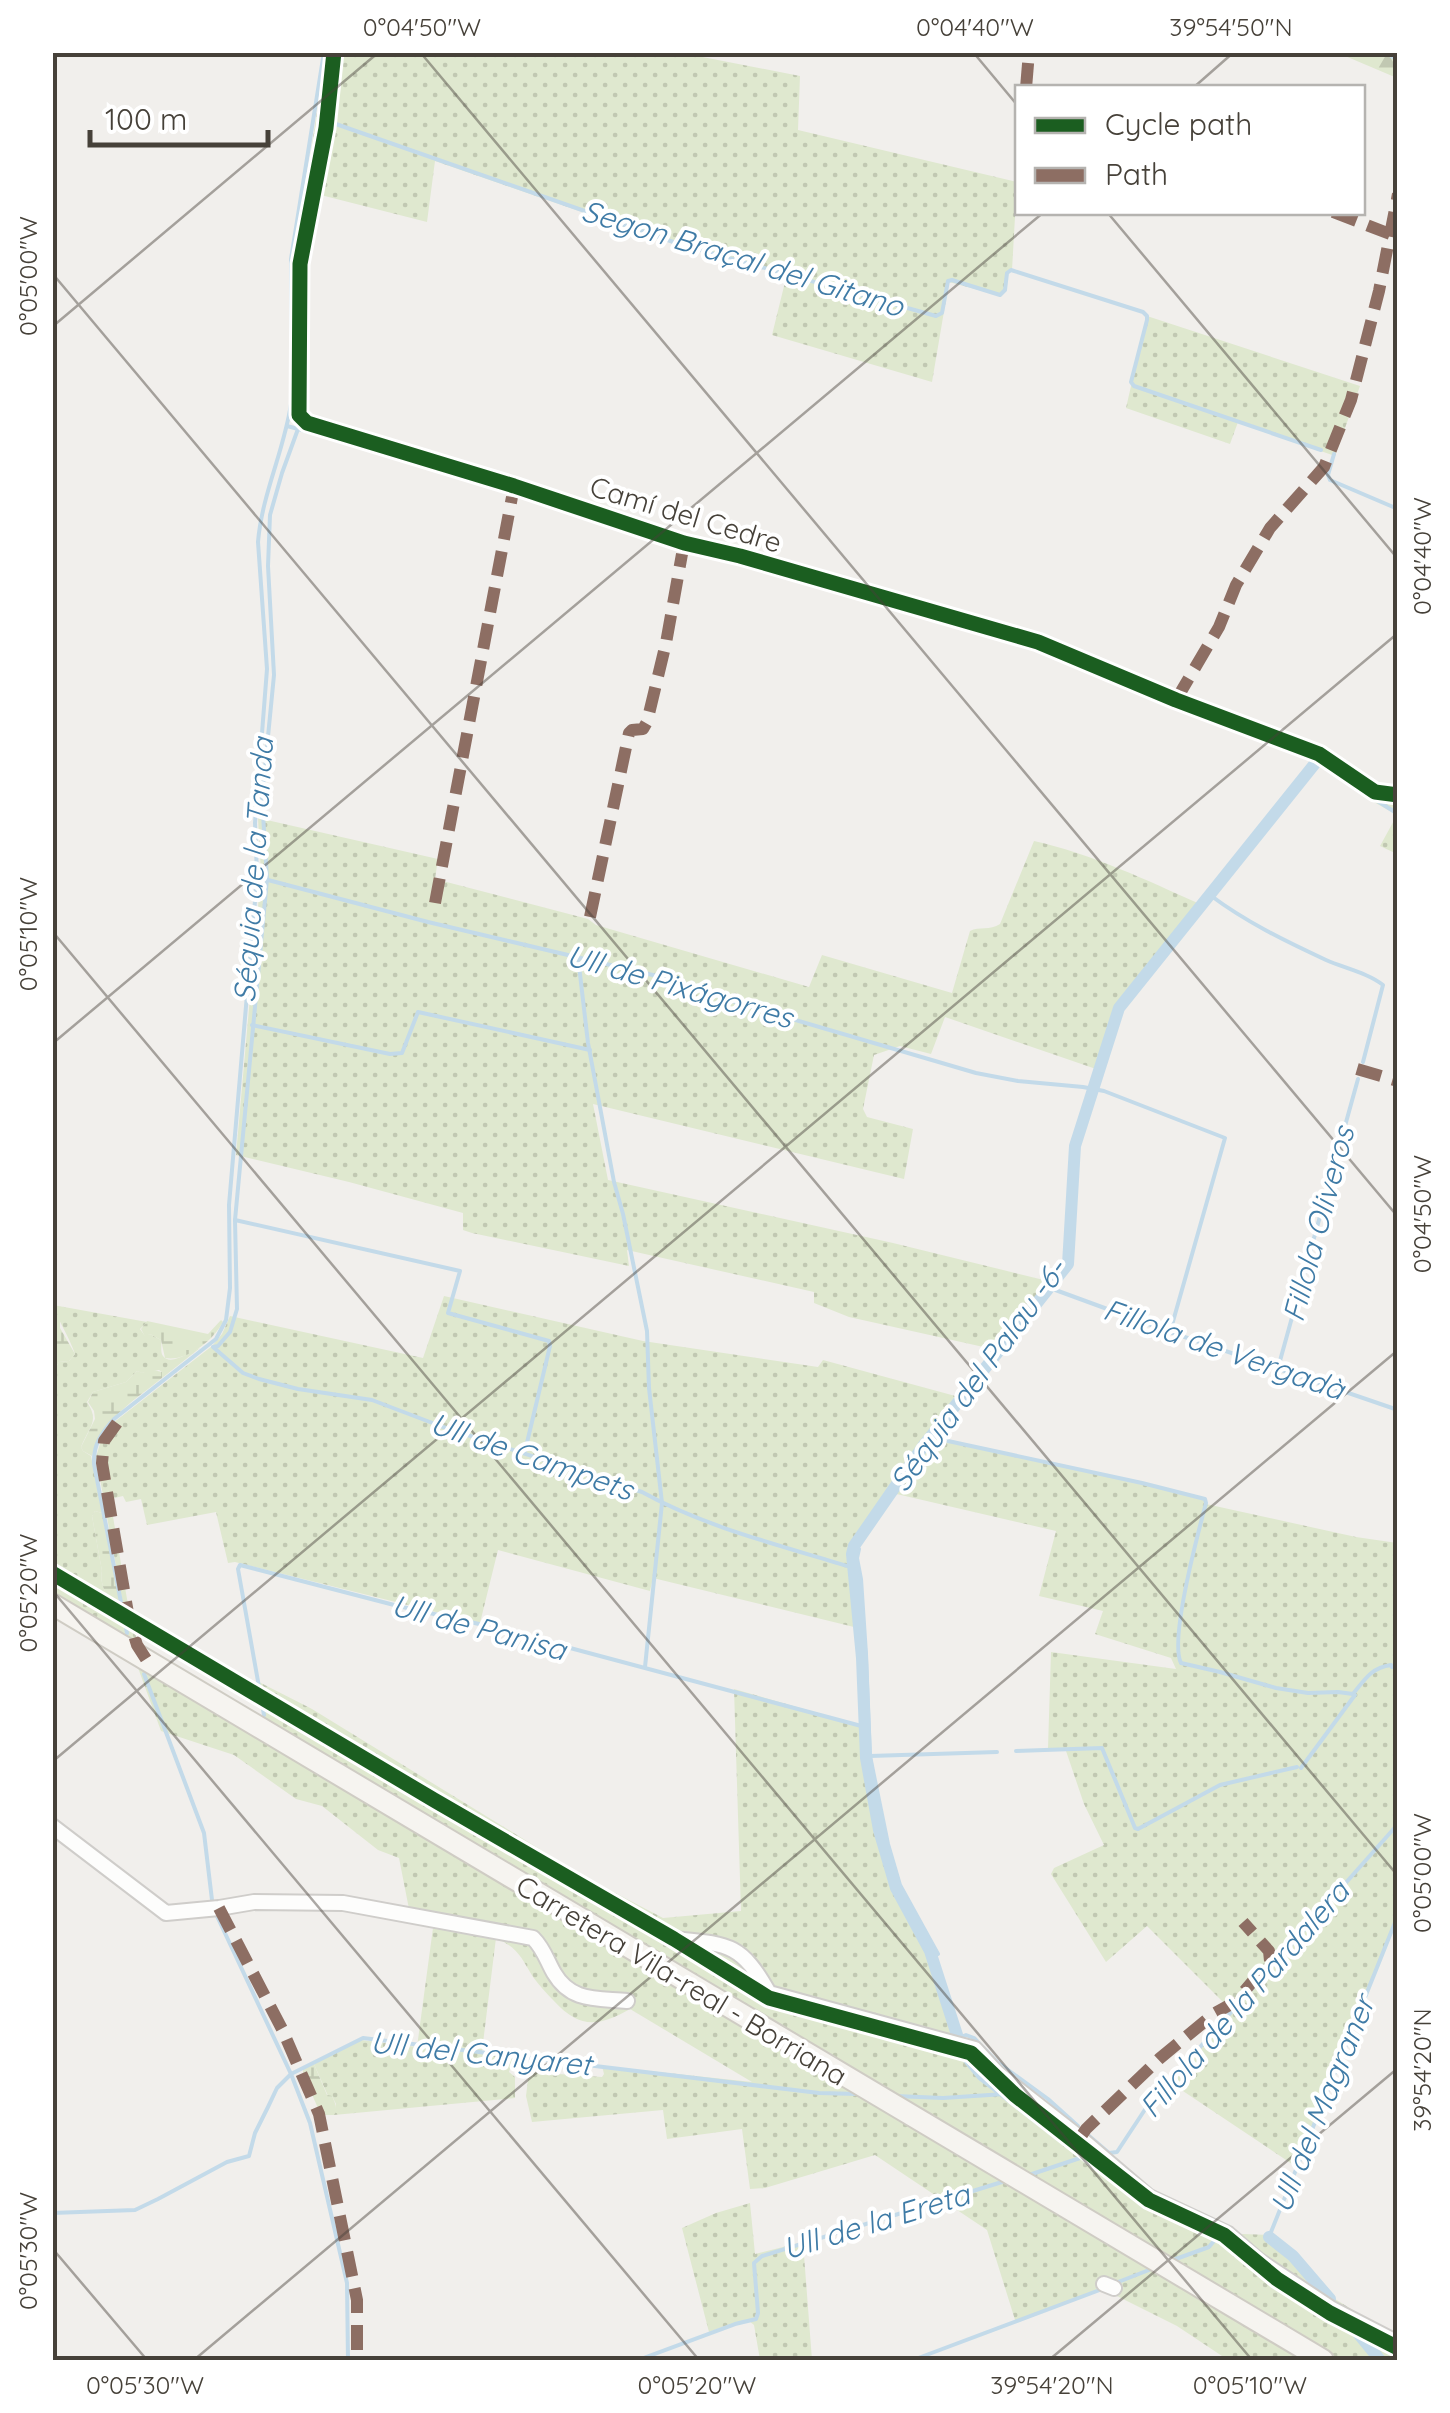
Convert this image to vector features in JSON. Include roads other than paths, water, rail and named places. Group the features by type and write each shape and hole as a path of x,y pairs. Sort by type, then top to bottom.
{"main road":[{"name":"Carretera Vila-real - Borriana","path":"52,1604 1318,2359"}],"street":[{"name":"Camí del Cedre","path":"334,52 326,128 300,264 299,414 306,423 684,543 1038,642 1319,754 1375,792 1398,795"},
{"path":"52,1826 166,1912 254,1902 343,1903 533,1938 543,1948 562,1985 574,1995 626,2001"},
{"path":"674,1939 717,1943 744,1956 769,1993 975,2048 998,2073 1149,2197 1228,2234 1258,2260 1332,2309 1398,2343"}],"waterway":[{"name":"Séquia de la Tanda","path":"127,1633 94,1464 96,1445 114,1419 216,1339 226,1320 230,1288 229,1205 257,875 255,823 267,669 258,542 291,404 291,259 324,52"},
{"path":"1385,52 1398,60"},
{"name":"Segon Braçal del Gitano","path":"333,123 679,244 936,316 942,313 948,281 1000,295 1011,270 1143,312 1147,320 1131,382 1134,386 1321,450"},
{"path":"327,158 329,147"},
{"path":"287,426 336,439"},
{"name":"Ull de Campets","path":"298,429 270,515 268,566 274,675 262,798 267,879 235,1220 237,1309 230,1332 213,1347 243,1373 259,1379 372,1400 642,1492 719,1526 854,1568"},
{"name":"Segon Braçal del Gitano","path":"1334,454 1330,480 1398,509"},
{"path":"1020,644 1040,650"},
{"path":"1104,677 1308,757 1398,814"},
{"name":"Séquia del Palau -6-","path":"958,2038 930,1951 896,1888 879,1830 866,1758 854,1546 924,1445 1068,1264 1075,1146 1119,1008 1317,761"},
{"name":"Ull de Pixágorres","path":"268,880 674,980 741,1004 976,1073 1104,1091 1225,1138 1170,1332"},
{"name":"Fillola Oliveros","path":"1210,895 1281,938 1383,985 1363,1062"},
{"path":"578,957 588,1043 647,1331 662,1503 645,1667"},
{"path":"252,1025 390,1054 402,1053 418,1012 590,1050"},
{"name":"Fillola Oliveros","path":"1278,1368 1358,1079"},
{"name":"Ull de Campets","path":"235,1220 460,1271 448,1313 549,1341 525,1451"},
{"name":"Fillola de Vergadà","path":"1050,1288 1398,1410"},
{"path":"933,1433 948,1441 1205,1499 1182,1610 1178,1651 1181,1663 1276,1688 1353,1694 1373,1672 1384,1666 1392,1667"},
{"path":"854,1546 859,1549 870,1756 888,1844 900,1885 938,1954"},
{"name":"Ull de Panisa","path":"264,1715 240,1565 488,1626 865,1727"},
{"name":"Séquia de la Tanda","path":"144,1674 204,1833 212,1900"},
{"path":"1301,1768 1355,1695"},
{"path":"1016,1751 1102,1748 1138,1829 1220,1785 1297,1767"},
{"path":"870,1756 997,1752"},
{"name":"Fillola de la Pardalera","path":"1088,2135 1109,2153 1117,2152 1146,2108 1398,1824"},
{"name":"Séquia de la Tanda","path":"216,1914 310,2123 347,2283 348,2360"},
{"name":"Ull del Magraner","path":"1269,2237 1398,1915"},
{"name":"Ull del Canyaret","path":"52,2213 135,2210 227,2162 249,2156 255,2133 277,2088 291,2074 363,2038 819,2093 858,2094"},
{"name":"Fillola de la Pardalera","path":"958,2038 974,2038 997,2062 1078,2126"},
{"name":"Séquia del Palau -6-","path":"963,2052 982,2075 1142,2199"},
{"name":"Ull del Canyaret","path":"895,2096 1005,2094"},
{"name":"Ull de la Ereta","path":"1029,2175 1086,2156"},
{"name":"Ull de la Ereta","path":"638,2360 756,2319 754,2263 762,2256 1002,2182"},
{"path":"1173,2260 1209,2247 1218,2236"},
{"name":"Séquia del Palau -6-","path":"1269,2237 1293,2256 1330,2299"},
{"path":"1113,2284 1149,2270"},
{"path":"913,2360 1105,2288"},
{"name":"Séquia del Palau -6-","path":"1352,2326 1380,2360"}]}
